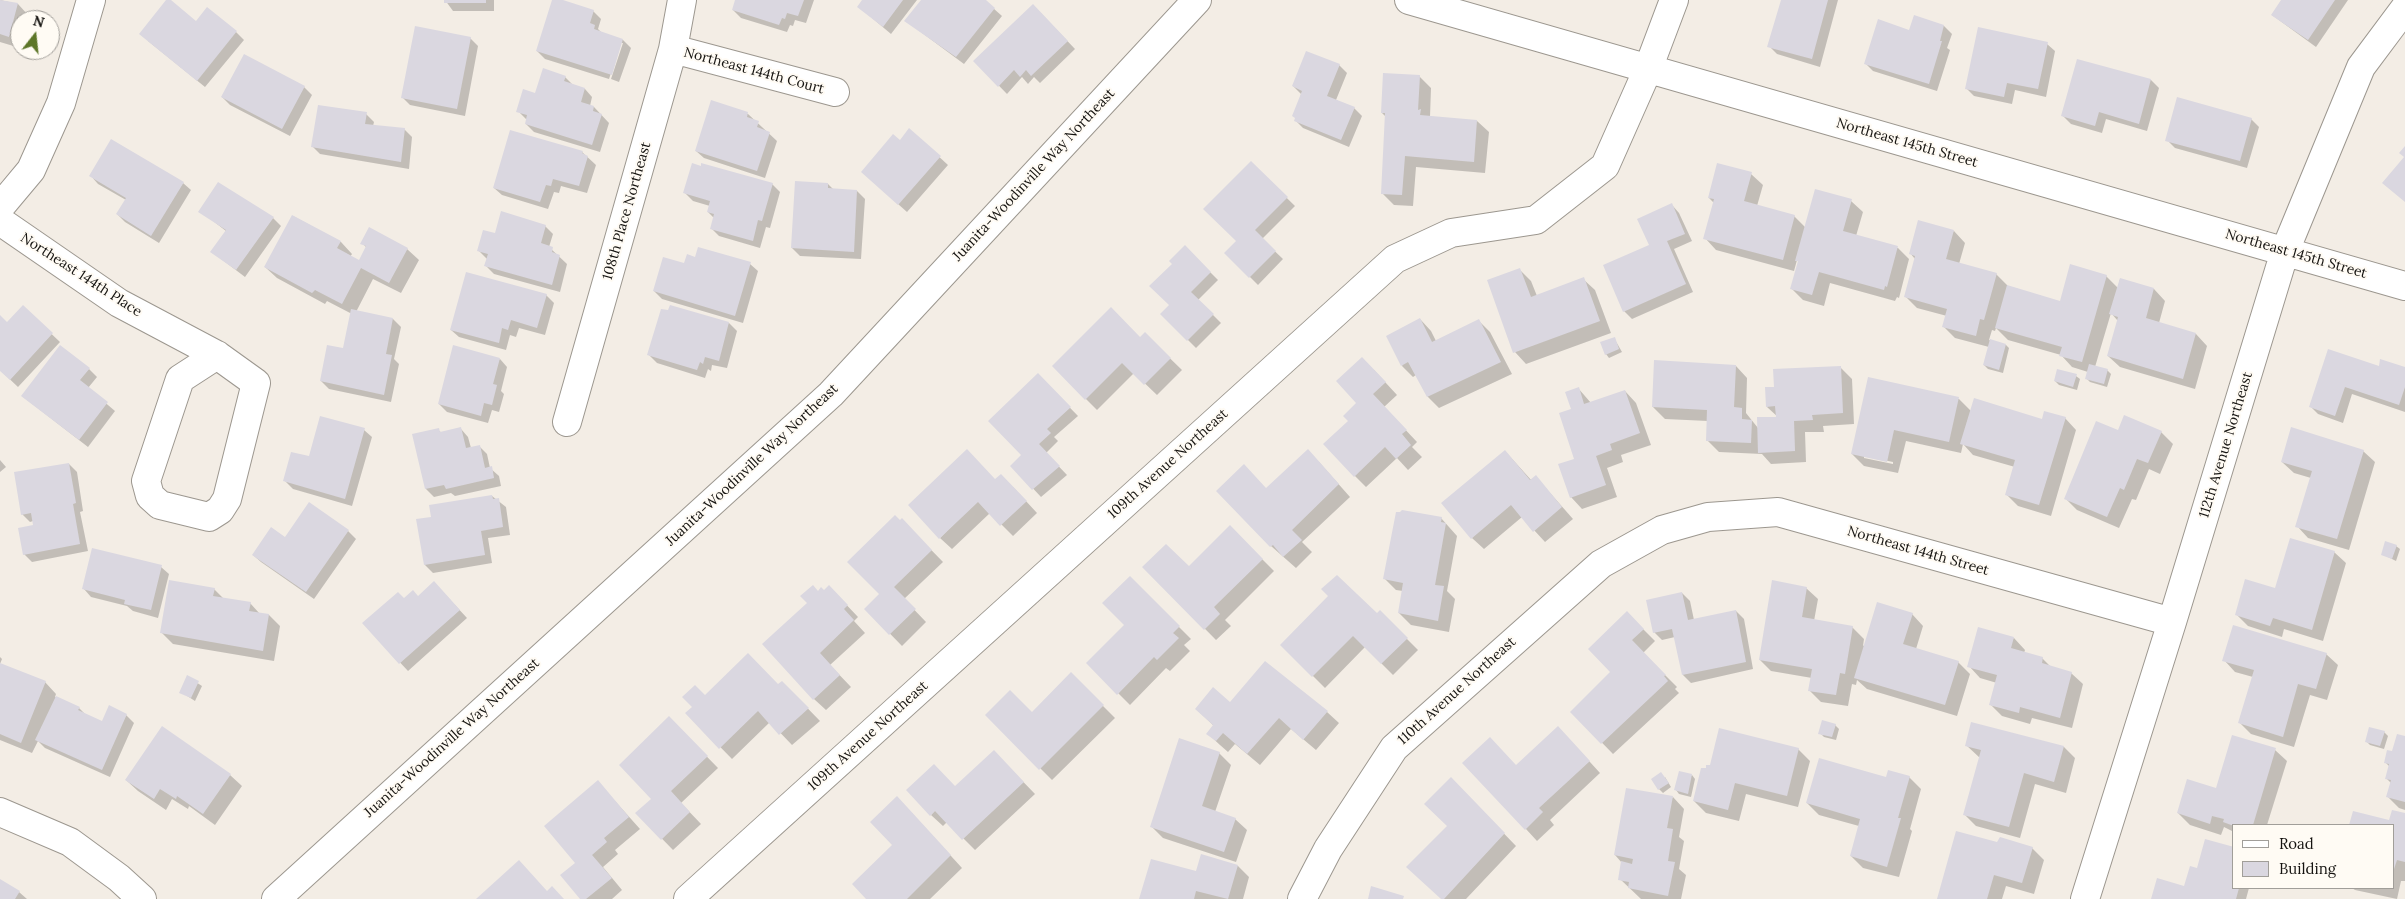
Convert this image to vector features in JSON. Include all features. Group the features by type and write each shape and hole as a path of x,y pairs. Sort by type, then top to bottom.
{"street":[{"path":"0,207 31,170 61,104 91,0"},
{"name":"108th Place Northeast","path":"567,422 674,50 682,0"},
{"name":"Juanita-Woodinville Way Northeast","path":"276,899 831,394 1197,0"},
{"name":"Northeast 145th Street","path":"1409,0 2405,286"},
{"name":"109th Avenue Northeast","path":"688,899 1395,258 1451,233 1536,220 1605,166 1648,68 1674,0"},
{"name":"112th Avenue Northeast","path":"2085,899 2285,251 2361,67 2405,8"},
{"name":"Northeast 144th Court","path":"674,50 835,92"},
{"name":"Northeast 144th Place","path":"0,221 119,303 217,355 256,383 227,499 220,510 209,517 160,505 150,496 146,481 180,379 217,355"},
{"name":"Northeast 144th Street","path":"1662,530 1708,517 1778,512 2172,622"},
{"name":"110th Avenue Northeast","path":"1302,899 1328,849 1394,748 1601,564 1662,530"},
{"path":"0,812 70,842 119,878 142,899"}],"building":[{"path":"0,0 18,3 16,10 10,10 9,37 0,34"},
{"path":"166,0 171,0 196,21 207,7 237,31 197,81 139,34"},
{"path":"444,0 486,0 486,3 444,3"},
{"path":"552,0 563,0 594,10 590,23 595,25 594,29 623,39 612,75 536,51"},
{"path":"735,0 804,0 798,16 787,13 785,19 782,18 779,25 732,10"},
{"path":"862,0 903,0 883,27 857,7"},
{"path":"921,0 986,0 995,8 956,57 904,21"},
{"path":"1781,0 1828,0 1812,59 1767,47"},
{"path":"2281,0 2335,0 2308,40 2271,15"},
{"path":"1033,4 1068,41 1031,76 1026,70 1020,77 1014,70 998,87 973,61"},
{"path":"1914,15 1944,25 1940,41 1942,41 1929,84 1864,64 1878,19 1909,30"},
{"path":"415,26 471,37 457,109 401,98"},
{"path":"1978,27 2048,42 2038,89 2007,83 2004,97 1965,89"},
{"path":"1306,51 1340,64 1327,96 1355,107 1341,140 1294,121 1295,118 1292,116 1302,91 1292,86"},
{"path":"244,54 305,86 282,129 221,97"},
{"path":"2077,59 2151,79 2139,124 2099,112 2095,126 2061,116"},
{"path":"543,68 566,76 564,81 585,88 581,102 594,106 593,111 602,114 592,145 525,124 527,115 516,112 523,89 535,93"},
{"path":"1383,73 1420,75 1418,110 1421,109 1420,115 1477,120 1474,162 1405,156 1402,195 1381,194 1385,113 1381,113"},
{"path":"2177,97 2252,118 2240,161 2165,141"},
{"path":"711,100 748,112 747,117 759,121 757,127 770,132 757,171 695,151"},
{"path":"318,105 367,112 365,124 405,128 401,162 311,147"},
{"path":"909,128 941,156 898,205 861,172 893,134 900,140"},
{"path":"510,130 583,151 582,153 588,156 579,186 553,179 551,186 546,185 540,202 493,188"},
{"path":"111,139 184,182 151,236 116,214 126,198 89,176"},
{"path":"2405,146 2405,202 2382,183 2404,157 2399,153"},
{"path":"1251,161 1288,197 1255,230 1276,251 1249,278 1224,253 1236,241 1203,209"},
{"path":"692,163 701,166 701,163 773,183 762,221 758,220 753,241 710,229 714,214 707,212 710,201 683,193"},
{"path":"1717,163 1752,172 1744,201 1795,215 1783,260 1703,239 1714,199 1708,198"},
{"path":"795,181 828,183 828,188 857,190 854,252 791,248"},
{"path":"218,182 274,217 236,270 210,252 226,230 198,212"},
{"path":"1815,189 1852,199 1843,231 1898,246 1887,287 1885,286 1884,290 1819,272 1812,295 1790,289 1798,261 1795,261"},
{"path":"1672,203 1685,234 1667,241 1686,284 1623,312 1603,265 1649,245 1637,219"},
{"path":"501,211 546,225 541,243 553,247 552,252 560,255 552,285 484,266 488,254 477,251 483,230 495,233"},
{"path":"292,215 341,241 337,248 359,260 366,246 360,244 369,227 408,248 389,283 361,268 342,304 315,290 312,293 264,267"},
{"path":"1918,220 1954,230 1946,259 1997,273 1984,320 1980,319 1976,336 1942,327 1947,309 1904,297 1915,256 1909,254"},
{"path":"1185,245 1211,272 1191,292 1214,314 1187,341 1160,314 1169,305 1149,286 1172,264 1169,261"},
{"path":"698,247 751,262 735,316 653,291 663,257 684,263 687,254 695,257"},
{"path":"2070,264 2107,275 2082,362 2059,356 2062,347 1995,328 2007,285 2060,301"},
{"path":"1520,268 1531,297 1584,277 1600,321 1513,353 1487,280"},
{"path":"466,272 547,294 537,328 511,320 508,330 502,328 499,343 450,330"},
{"path":"2120,278 2154,288 2146,318 2196,333 2183,379 2107,356 2118,317 2109,314"},
{"path":"23,305 53,333 10,380 0,371 0,315 7,322"},
{"path":"670,305 729,322 719,361 705,357 703,364 700,362 697,370 647,355 661,309 668,310"},
{"path":"1111,307 1140,337 1145,332 1171,358 1144,385 1122,363 1085,400 1052,366"},
{"path":"351,309 393,318 386,354 392,355 384,395 320,381 327,345 343,348"},
{"path":"1420,318 1432,342 1479,319 1501,362 1427,397 1408,362 1401,366 1386,336"},
{"path":"1615,337 1619,349 1605,355 1600,342"},
{"path":"1990,339 2006,344 1999,370 1983,365"},
{"path":"60,345 90,368 80,380 108,402 79,440 21,396"},
{"path":"453,345 500,358 493,384 497,385 492,405 484,403 481,416 438,404"},
{"path":"2328,349 2379,366 2380,359 2405,367 2405,387 2399,405 2345,387 2335,416 2309,407"},
{"path":"1362,357 1386,382 1373,394 1407,430 1402,434 1411,445 1396,459 1385,447 1354,477 1323,444 1348,421 1343,416 1356,403 1336,381"},
{"path":"1654,360 1736,365 1734,407 1742,408 1742,419 1752,420 1751,443 1706,441 1707,410 1652,407"},
{"path":"2089,364 2108,369 2104,384 2085,379"},
{"path":"1841,366 1843,413 1812,415 1813,420 1794,421 1795,451 1758,453 1757,417 1776,417 1775,406 1766,407 1765,387 1774,387 1773,369"},
{"path":"2057,369 2077,374 2073,387 2054,381"},
{"path":"1038,373 1071,407 1047,429 1051,433 1039,444 1060,466 1032,490 1010,466 1021,455 988,421"},
{"path":"1868,377 1959,397 1949,442 1894,430 1887,462 1851,454"},
{"path":"1579,387 1584,404 1625,390 1640,433 1610,444 1612,450 1596,456 1606,485 1570,498 1558,464 1574,459 1559,413 1571,409 1565,392"},
{"path":"1974,398 2042,419 2044,411 2066,417 2039,505 2005,495 2015,460 1960,444"},
{"path":"2124,415 2162,431 2148,463 2137,459 2124,490 2120,488 2107,517 2064,499 2096,421 2118,430"},
{"path":"320,416 365,428 345,499 283,481 291,452 309,456"},
{"path":"461,427 466,448 480,445 485,468 492,466 494,478 446,489 444,485 425,489 412,434 439,428 440,432"},
{"path":"2291,427 2364,450 2337,539 2295,527 2312,471 2281,462"},
{"path":"967,449 995,479 1001,474 1027,501 1000,526 978,502 939,539 908,505"},
{"path":"1308,449 1339,484 1292,530 1302,540 1283,557 1273,545 1270,547 1216,491 1244,464 1266,488"},
{"path":"1505,450 1530,480 1536,475 1562,507 1533,532 1511,505 1471,539 1441,503"},
{"path":"69,463 76,503 73,504 80,544 23,555 18,528 33,525 31,513 21,515 14,472"},
{"path":"492,495 493,499 499,498 503,527 481,531 485,555 424,565 416,519 431,517 429,505"},
{"path":"309,502 349,530 306,592 252,555 271,527 285,537"},
{"path":"1402,510 1442,517 1441,522 1446,523 1435,585 1444,586 1438,621 1398,613 1403,583 1383,579 1396,512"},
{"path":"895,515 900,520 902,518 932,550 894,587 916,609 889,635 864,609 879,594 847,562"},
{"path":"1230,525 1263,559 1214,607 1220,614 1204,630 1142,567 1166,544 1189,566"},
{"path":"2290,538 2335,551 2312,630 2273,618 2270,626 2235,615 2245,579 2275,588"},
{"path":"2385,541 2397,545 2392,559 2381,555"},
{"path":"92,548 162,565 151,610 124,604 125,600 82,589"},
{"path":"1337,575 1377,613 1380,610 1408,638 1381,664 1353,636 1312,677 1280,645 1328,596 1321,589"},
{"path":"1130,576 1180,626 1173,633 1179,638 1157,660 1154,657 1117,695 1086,663 1124,625 1102,603"},
{"path":"169,580 215,588 213,596 251,602 249,611 269,614 263,651 160,633"},
{"path":"1772,580 1807,587 1802,617 1853,626 1845,674 1840,673 1836,695 1808,691 1812,669 1759,660"},
{"path":"434,581 460,610 399,664 362,623 398,592 404,598 413,590 418,596"},
{"path":"813,585 818,591 821,587 824,590 829,585 848,605 844,609 854,620 820,653 840,675 813,700 762,644 807,603 800,596"},
{"path":"1682,592 1688,620 1736,610 1746,662 1682,675 1672,629 1653,633 1646,600"},
{"path":"1877,602 1913,613 1903,644 1959,661 1945,705 1854,678"},
{"path":"1627,611 1644,629 1632,640 1666,675 1664,676 1668,681 1601,744 1570,712 1610,672 1588,649"},
{"path":"2233,625 2327,653 2316,689 2298,684 2283,737 2238,723 2254,670 2222,661"},
{"path":"1978,627 2014,637 2011,648 2043,657 2042,663 2072,672 2060,718 2020,707 2019,713 1989,705 1997,675 1967,667"},
{"path":"748,653 778,684 782,681 809,708 779,735 758,711 719,749 685,713 692,707 682,697 695,685 705,695"},
{"path":"1265,661 1328,711 1303,740 1279,718 1247,754 1223,733 1216,741 1206,734 1213,725 1195,709 1213,687 1230,702"},
{"path":"0,663 46,681 21,743 0,734"},
{"path":"1071,672 1104,705 1039,770 985,715 1010,690 1032,712"},
{"path":"187,675 199,681 191,698 179,693"},
{"path":"56,696 80,707 78,710 102,721 109,705 127,714 102,770 35,740"},
{"path":"669,716 708,756 671,791 690,812 661,840 635,813 651,799 619,765"},
{"path":"1822,720 1836,724 1832,737 1818,734"},
{"path":"1971,722 2064,746 2054,782 2024,773 2009,827 1963,815 1981,750 1965,746"},
{"path":"162,726 231,774 203,814 177,796 176,799 160,789 154,799 125,780"},
{"path":"1558,726 1590,761 1539,808 1543,812 1525,830 1462,763 1490,737 1516,765"},
{"path":"2369,727 2385,731 2380,746 2365,742"},
{"path":"1719,728 1799,748 1787,796 1735,783 1728,810 1693,801 1701,768 1706,768 1706,765 1710,765"},
{"path":"2397,734 2405,736 2405,802 2386,797 2391,780 2385,779 2389,764 2384,763 2387,750 2392,751"},
{"path":"2232,735 2276,748 2253,824 2232,825 2223,822 2224,819 2212,816 2210,824 2177,813 2187,779 2216,788"},
{"path":"1179,738 1220,752 1202,806 1236,818 1224,852 1150,827"},
{"path":"994,750 1024,782 962,840 935,811 930,816 906,790 934,764 955,786"},
{"path":"1819,758 1886,777 1888,770 1910,776 1898,818 1901,818 1887,867 1850,856 1860,819 1806,803"},
{"path":"1679,771 1692,774 1688,794 1674,790"},
{"path":"1661,772 1669,783 1658,790 1651,779"},
{"path":"1451,777 1505,833 1444,899 1441,899 1406,867 1447,826 1424,804"},
{"path":"598,780 629,817 604,838 607,842 592,855 612,878 586,899 580,899 560,875 575,863 544,826"},
{"path":"1626,788 1673,796 1667,828 1673,829 1668,861 1675,862 1668,896 1628,888 1629,882 1618,880 1621,861 1632,864 1633,859 1614,855"},
{"path":"897,796 951,855 907,899 866,899 852,884 892,845 870,822"},
{"path":"2392,810 2405,813 2405,862 2397,860 2395,866 2395,824 2349,824 2353,811 2389,820"},
{"path":"1956,831 1997,842 2000,837 2033,847 2022,883 1994,875 1987,899 1937,899"},
{"path":"2205,839 2232,846 2232,889 2239,889 2236,899 2151,899 2157,878 2184,886 2190,866 2197,868"},
{"path":"1201,854 1238,865 1228,899 1196,891 1194,899 1139,899 1151,859 1196,871"},
{"path":"519,860 547,891 552,886 564,899 476,899"},
{"path":"0,879 20,891 15,899 0,899"},
{"path":"1371,886 1404,896 1403,899 1368,899"}]}
